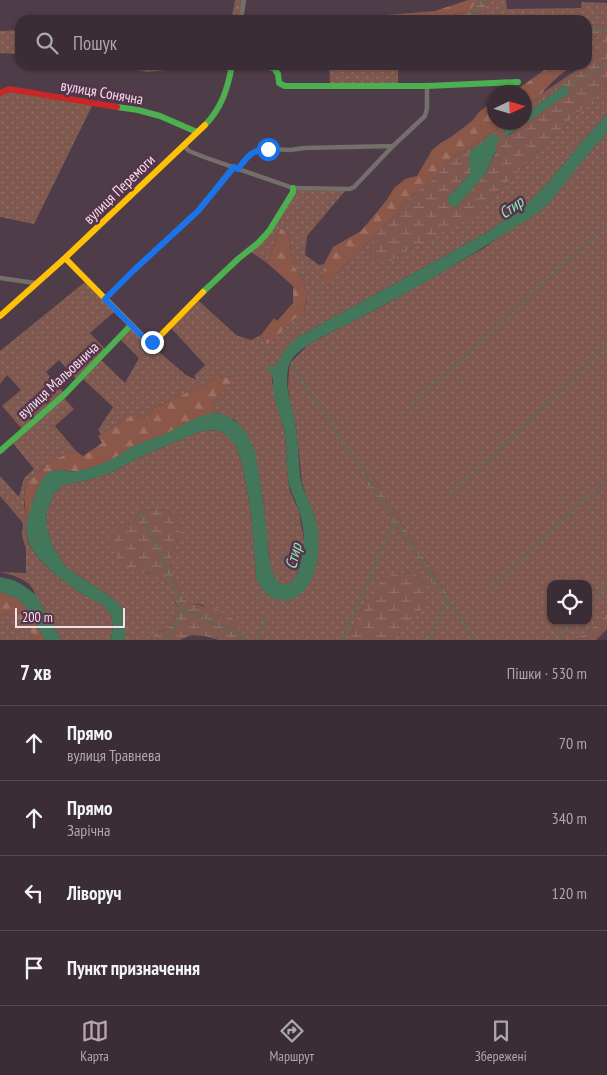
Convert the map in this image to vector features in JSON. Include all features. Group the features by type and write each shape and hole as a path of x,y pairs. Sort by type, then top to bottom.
{"street":[{"path":"242,15 244,0"},
{"name":"вулиця Перемоги","path":"0,316 210,120 219,108 228,86 231,70"},
{"path":"275,70 279,83 285,86 427,86 518,82"},
{"path":"185,144 189,151 293,188 350,189 424,116 427,108 427,86"},
{"name":"вулиця Сонячна","path":"0,93 9,89 138,110 160,116 197,132"},
{"path":"105,299 198,211 252,152 262,149 286,150 393,146"},
{"path":"64,258 146,340 152,342 269,231 293,192 293,188"},
{"path":"0,278 35,283"},
{"name":"вулиця Мальовнича","path":"0,450 65,394 131,325"}],"green space":[{"path":"235,0 242,0 240,15 232,15"},
{"path":"468,0 477,0 471,11 451,15 386,15 435,11"},
{"path":"477,0 488,0 485,8 488,15 453,15 470,11"},
{"path":"488,0 506,0 507,9 581,8 582,2 607,3 607,26 592,24 592,15 488,15 485,8"},
{"path":"592,24 607,26 607,88 581,110 488,202 466,220 415,246 387,263 376,262 370,254 372,238 398,212 404,202 431,181 453,157 496,130 504,130 508,136 516,130 532,130 532,118 569,91 567,87 563,86 532,110 532,102 577,70 592,70 592,58 601,48 602,42 599,37 592,36","holes":["497,150 484,175 455,208 449,196 470,174"]},
{"path":"15,30 15,54 0,53 0,31"},
{"path":"592,36 599,37 602,42 602,48 592,58"},
{"path":"137,70 165,70 148,72"},
{"path":"329,70 398,70 398,84 330,84"},
{"path":"544,70 567,70 555,79 532,102 532,85 524,85"},
{"path":"607,88 607,114 548,183 526,205 486,233 298,337 284,351 273,372 272,382 285,435 290,491 299,511 304,541 297,573 289,584 280,583 275,579 270,565 263,499 252,446 235,420 218,413 213,408 214,401 234,380 232,376 217,378 154,408 147,420 135,413 101,434 98,430 113,407 83,379 101,360 125,383 139,358 121,340 131,328 186,375 195,379 194,376 205,365 171,328 199,301 236,335 251,340 261,335 268,344 304,311 307,295 303,282 294,267 289,236 281,228 267,263 250,251 278,219 297,190 345,191 307,236 305,255 319,265 324,264 323,279 338,273 372,238 370,254 387,263 488,202 581,110"},
{"path":"9,91 93,104 34,224 0,217 0,94"},
{"path":"487,106 487,130 496,130 453,157 431,181 404,202 398,212 349,260 328,284 323,279 324,264 333,247 361,231 386,201 394,188 405,179 417,176 432,150 472,121"},
{"path":"607,133 607,614 588,632 574,640 392,640 421,611 424,583 413,572 393,574 363,606 348,640 237,640 244,637 203,605 189,603 182,597 171,571 172,555 180,532 172,512 160,509 142,510 132,523 121,525 140,572 150,573 162,579 169,588 178,609 171,625 165,630 157,632 150,640 125,640 117,602 68,569 61,561 52,544 46,527 47,511 54,494 63,485 110,473 144,455 201,431 218,430 231,439 236,446 242,464 251,511 256,576 286,600 298,596 318,537 315,517 302,482 296,427 288,388 291,362 307,346 318,339 379,308 484,248 547,204","holes":["370,473 447,594 447,599 443,597 396,528 391,528 391,520 365,474"]},
{"path":"281,228 289,236 294,266 303,282 307,295 304,311 268,344 261,335 274,318 277,321 293,303 293,286 267,263"},
{"path":"85,282 115,311 90,333 106,350 77,380 59,360 46,372 64,393 22,429 2,406 21,390 7,375 0,384 0,351"},
{"path":"232,376 235,379 214,401 213,408 218,413 200,417 173,431 137,445 107,462 78,471 58,470 50,472 39,485 27,525 24,496 27,481 46,465 76,451 83,456 102,443 98,436 135,413 147,420 154,408 217,378"},
{"path":"64,398 74,409 55,426 76,451 46,465 27,481 24,492 24,506 27,538 30,547 36,555 52,571 78,591 107,608 111,617 113,631 110,640 61,640 30,585 16,577 0,572 26,573 26,549 22,536 23,523 0,496 0,476 19,497 24,478 34,469 12,442"},
{"path":"370,473 447,594 447,599 443,598 396,528 391,528 391,520 364,479 365,474"},
{"path":"160,509 172,512 178,516 180,532 172,555 171,571 182,597 189,603 216,609 238,622 244,637 237,640 219,640 192,635 180,640 150,640 157,632 165,630 171,625 178,608 166,582 160,577 140,572 121,563 111,547 112,532 121,525 132,523 142,510"},
{"path":"413,572 423,582 426,592 422,608 411,623 392,640 348,640 363,606 380,583 393,574"},
{"path":"0,592 10,595 24,604 45,640 36,640 17,618 0,613"},
{"path":"0,613 12,615 21,621 36,640 0,640"},
{"path":"607,614 607,629 596,640 574,640 588,632"}],"shaded area":[{"path":"563,86 567,87 568,94 532,119 532,110"},
{"name":"Стир","path":"607,114 607,133 540,211 419,286 313,342 292,359 287,373 287,381 297,435 299,468 301,481 315,517 318,540 316,566 312,579 306,589 297,596 286,600 275,599 266,594 258,581 251,511 242,464 236,446 218,430 201,431 144,455 110,473 63,485 54,494 47,511 46,527 61,561 68,569 117,602 124,614 125,640 110,640 113,622 107,610 60,578 35,554 30,545 27,536 28,520 36,491 46,475 53,471 87,469 204,415 217,413 226,416 243,429 253,447 262,493 271,568 280,583 287,584 291,582 296,576 300,564 304,534 298,507 288,480 285,435 274,396 272,372 267,371 268,366 276,366 285,350 298,337 486,233 526,205 548,183"},
{"path":"505,130 516,130 507,136 504,136"},
{"path":"493,133 500,139 495,145 497,149 484,175 455,208 448,203 449,196 470,174 469,153"},
{"path":"0,577 13,580 35,594 61,640 45,640 24,604 10,595 0,592"}],"waterway":[{"path":"476,15 474,8 479,2 484,0"},
{"path":"592,29 607,31"},
{"path":"567,88 607,63"},
{"path":"406,411 607,224"},
{"path":"451,495 607,346"},
{"path":"291,363 363,471"},
{"path":"365,474 476,640"},
{"path":"490,589 607,479"},
{"path":"142,512 182,608 250,640"},
{"path":"342,640 394,522"},
{"path":"592,603 607,587"},
{"path":"430,640 447,599"},
{"path":"168,640 182,609"},
{"path":"257,640 267,617"},
{"path":"557,640 571,625"}],"traffic: fast":[{"path":"205,125 220,104 231,70"},
{"path":"275,70 279,83 285,86 427,86 518,82"},
{"path":"117,107 160,116 197,132"},
{"path":"203,292 269,231 293,192 293,188"},
{"path":"0,451 65,394 131,325"}],"traffic: slow":[{"path":"0,316 65,258 205,125"},
{"path":"65,258 146,340 151,342 159,337 203,292"}],"traffic: jam":[{"path":"0,93 9,89 117,107"}],"route":[{"path":"152,342 146,340 105,299 198,211 234,167 238,169 252,152 268,149"}]}
